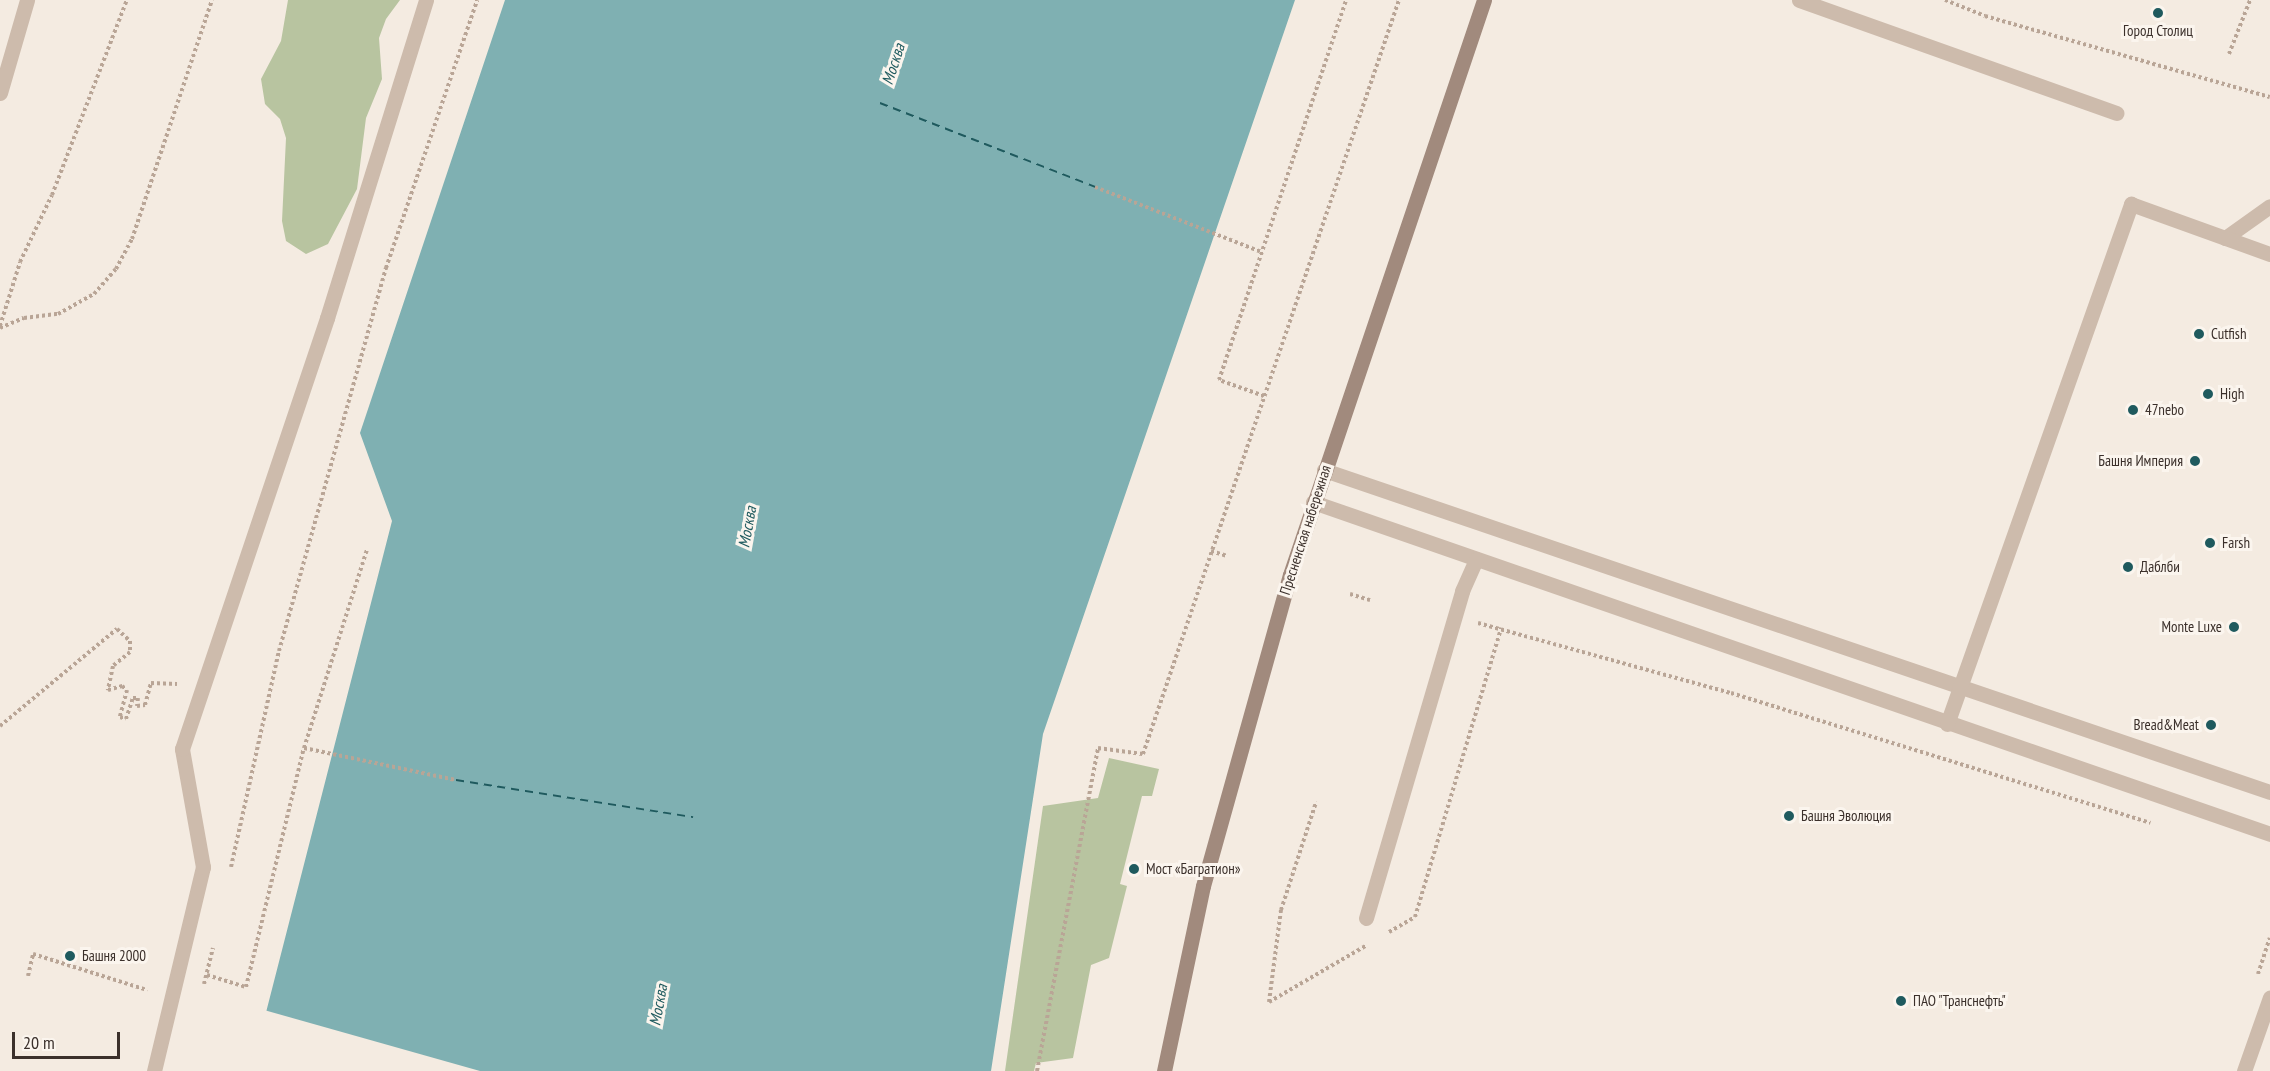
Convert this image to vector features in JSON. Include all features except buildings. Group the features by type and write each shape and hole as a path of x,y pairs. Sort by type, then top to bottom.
{"main road":[{"name":"Пресненская набережная","path":"1164,1071 1203,886 1245,728 1313,502 1484,0"}],"street":[{"path":"0,93 27,0"},
{"path":"154,1071 203,867 182,749 327,318 426,0"},
{"path":"1799,0 2117,113"},
{"path":"1947,724 2131,204 2270,254"},
{"path":"2225,238 2270,206"},
{"path":"1324,470 2270,792"},
{"path":"1313,502 1947,724 2270,834"},
{"path":"1366,918 1457,618 1462,591 1476,559"},
{"path":"2244,1071 2270,997"}],"path":[{"path":"0,327 20,262 52,195 127,0"},
{"path":"0,327 24,318 58,314 94,294 116,269 132,238 212,0"},
{"path":"230,871 279,651 386,268 477,0"},
{"path":"1264,396 1219,380 1346,0"},
{"path":"1037,1071 1098,747 1143,754 1399,0"},
{"path":"1945,0 1985,16 2270,97"},
{"path":"2229,54 2250,0"},
{"path":"1095,187 1262,252"},
{"path":"207,975 246,987 304,748 367,549"},
{"path":"1211,551 1227,556"},
{"path":"1350,594 1370,600"},
{"path":"1457,618 1731,693 2158,825"},
{"path":"0,726 117,629 130,641 130,652 113,666 108,690 122,686 127,690 120,717 126,719 133,698 138,698 137,706 145,705 151,683 168,683"},
{"path":"304,748 456,780"},
{"path":"1269,1002 1281,910 1316,802"},
{"path":"201,996 215,940"},
{"path":"28,976 33,954 139,988"}],"green space":[{"path":"288,0 400,0 386,19 379,38 382,79 366,118 357,189 328,244 306,254 286,241 282,221 286,138 280,119 265,104 261,79 281,41"},
{"path":"1109,758 1159,769 1152,796 1142,796 1120,884 1127,886 1109,958 1091,965 1073,1058 1036,1063 1034,1071 1005,1071 1043,806 1098,798"}],"water":[{"name":"Москва","path":"505,0 1295,0 1043,734 991,1071 251,1071 392,521 360,433"}],"pier":[{"path":"264,1010 480,1071 248,1071"}],"ferry route":[{"path":"880,103 1095,187"},
{"path":"456,780 693,817"}],"place":[{"name":"Город Столиц","path":"2158,13"},
{"name":"Cutfish","path":"2199,334"},
{"name":"High","path":"2208,394"},
{"name":"47nebo","path":"2133,410"},
{"name":"Башня Империя","path":"2195,461"},
{"name":"Farsh","path":"2210,543"},
{"name":"Даблби","path":"2128,567"},
{"name":"Monte Luxe","path":"2234,627"},
{"name":"Bread&Meat","path":"2211,725"},
{"name":"Башня Эволюция","path":"1789,816"},
{"name":"Мост «Багратион»","path":"1134,869"},
{"name":"Башня 2000","path":"70,956"},
{"name":"ПАО \"Транснефть\"","path":"1901,1001"}]}
